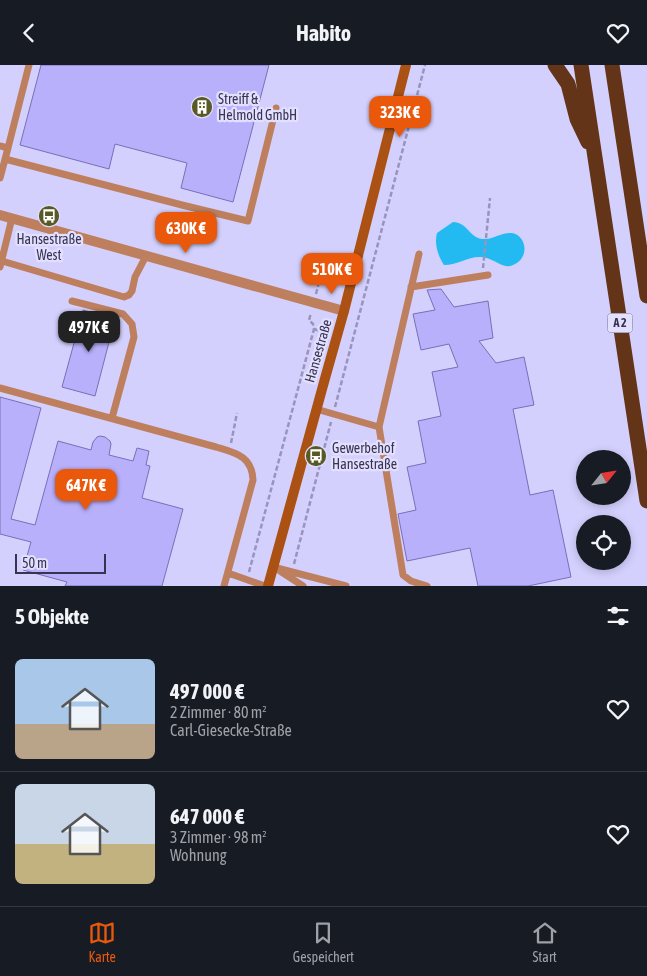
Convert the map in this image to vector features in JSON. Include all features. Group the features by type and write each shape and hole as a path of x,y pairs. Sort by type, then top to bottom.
{"highway":[{"path":"555,65 568,84 577,119 594,154"},
{"name":"A 2","path":"581,65 647,501"},
{"path":"612,65 647,296"}],"main road":[{"name":"Hansestraße","path":"267,586 274,567 344,311 406,65"}],"street":[{"path":"0,215 344,311"}],"lane":[{"path":"0,178 5,159 4,147 29,65"},
{"path":"5,159 248,221 276,107"},
{"path":"12,218 1,264 124,297 132,291 135,277 146,256"},
{"path":"419,254 379,427 403,575 411,581 427,586"},
{"path":"411,287 488,275"},
{"path":"72,301 122,314 132,324 134,337 112,418"},
{"path":"0,388 216,447 244,458 250,465 253,480 224,586"},
{"path":"316,409 379,427"},
{"path":"274,567 346,586"},
{"path":"274,567 303,586"},
{"path":"228,573 267,586"}],"path":[{"path":"292,572 425,65"},
{"path":"484,261 490,198"},
{"path":"246,580 314,329 313,324 309,320 320,278 330,277 338,271 369,279"},
{"path":"229,451 237,413"}],"water":[{"path":"453,222 462,224 478,238 482,239 508,233 517,235 524,243 524,254 521,259 510,266 485,257 472,258 444,265 437,250 437,233"}],"building":[{"path":"41,65 269,65 233,202 181,188 187,163 115,144 109,169 20,145"},
{"path":"441,289 454,307 488,301 493,338 479,341 496,363 524,357 534,405 513,409 530,495 553,490 571,577 528,586 478,586 470,548 407,561 398,514 416,510 407,467 426,463 418,421 441,416 432,372 458,367 449,344 421,350 413,314 435,310 427,290"},
{"path":"83,310 115,319 95,396 62,387"},
{"path":"0,397 41,408 11,519 35,525 58,441 91,450 93,442 97,437 105,437 111,444 109,455 133,461 137,448 149,451 146,465 150,466 142,498 183,509 162,586 65,586 67,582 23,570 31,542 0,534"}],"place":[{"name":"Streiff & Helmold GmbH","path":"202,107"},
{"name":"Hansestraße West","path":"49,216"},
{"name":"Gewerbehof Hansestraße","path":"316,456"}]}
